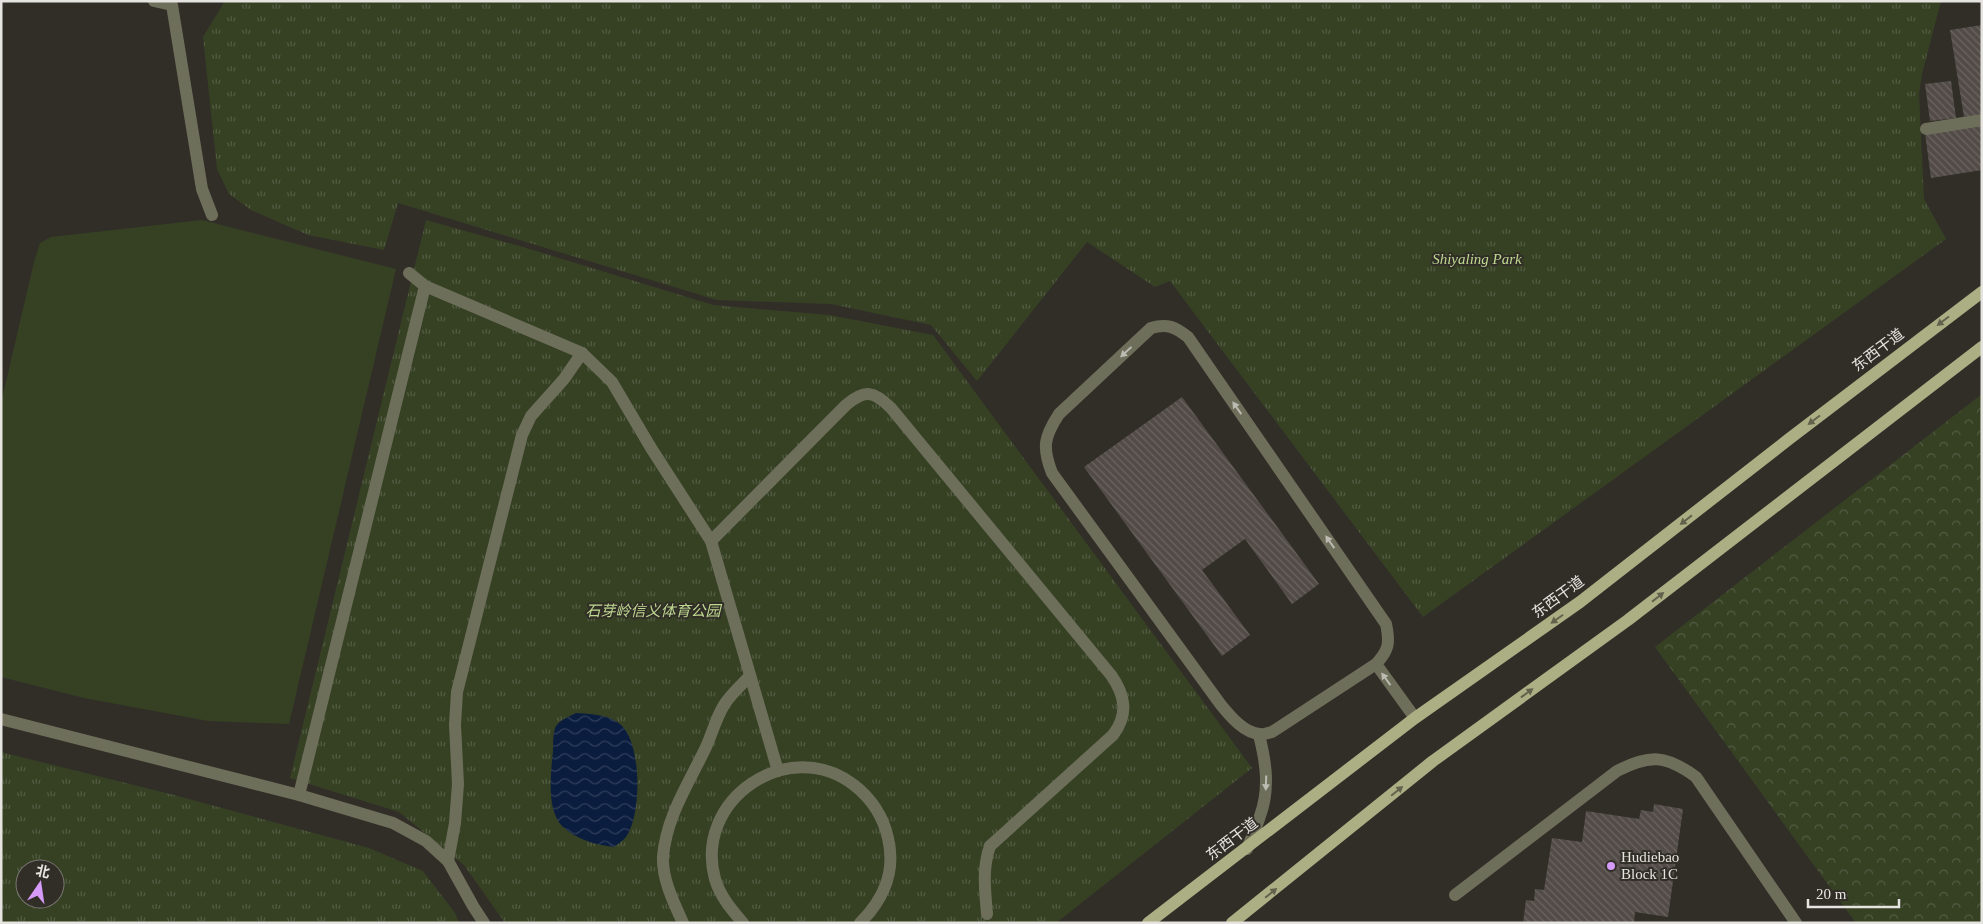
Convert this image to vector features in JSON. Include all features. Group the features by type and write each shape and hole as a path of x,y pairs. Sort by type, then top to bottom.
{"main road":[{"name":"东西干道","path":"1148,923 1415,718 1580,602 1982,292"},
{"path":"1232,923 1433,761 1628,620 1982,347"}],"street":[{"path":"154,1 172,6 202,189 212,215"},
{"path":"1926,129 1982,120"},
{"path":"409,273 425,286 582,353 612,382 651,448 712,541 749,677 778,771"},
{"path":"299,795 425,286"},
{"path":"1162,324 1176,328 1188,337 1386,624 1390,640 1384,655 1376,664 1272,732 1259,735 1245,728 1231,718 1221,705 1052,473 1044,448 1049,430 1059,414 1152,328 1162,324"},
{"path":"448,861 455,824 458,784 455,725 456,692 522,435 530,416 564,379 582,353"},
{"path":"712,541 846,405 863,394 871,394 881,398 891,408 1120,688 1123,713 1121,724 1113,735 990,846 986,858 984,880 987,914"},
{"path":"1376,664 1415,718"},
{"path":"683,923 665,877 663,858 667,832 678,802 724,706 735,690 749,677"},
{"path":"1,719 299,795 393,822 426,841 448,861 484,923"},
{"path":"1246,849 1260,817 1265,797 1266,771 1259,735"},
{"path":"1454,895 1617,770 1636,761 1658,759 1678,764 1696,777 1796,923"},
{"path":"742,922 726,904 715,878 712,849 718,822 733,797 756,779 784,768 815,768 844,778 868,796 884,822 891,852 888,882 874,909 860,923"}],"green space":[{"name":"Shiyaling Park","path":"225,1 1941,1 1922,74 1919,94 1924,199 1946,239 1423,617 1170,281 1155,287 1087,242 977,381 931,325 831,304 717,300 398,203 384,250 308,235 251,210 229,194 217,169 203,37"},
{"path":"202,220 396,269 289,724 208,721 84,698 1,677 1,403 40,243 51,237"},
{"name":"石芽岭信义体育公园","path":"426,220 523,247 713,305 829,315 933,335 1252,768 1056,923 505,923 464,865 399,812 290,778"},
{"path":"1982,394 1982,923 1856,923 1655,647"},
{"path":"1,752 174,795 369,848 423,871 455,913 459,923 1,923"}],"water":[{"path":"576,713 612,719 626,730 632,743 637,777 635,812 626,837 614,847 593,843 567,831 557,819 554,810 551,779 554,731 561,721"}],"building":[{"path":"1982,25 1982,114 1964,117 1950,30"},
{"path":"1951,81 1956,118 1930,121 1925,84"},
{"path":"1982,125 1982,170 1931,178 1925,133"},
{"path":"1182,397 1319,584 1292,604 1245,539 1202,570 1250,635 1222,656 1084,467"},
{"name":"Hudiebao Block 1C","path":"1654,804 1683,809 1668,917 1635,912 1634,923 1523,923 1526,900 1534,901 1535,889 1544,890 1552,838 1582,842 1586,811 1639,819 1641,810 1653,812"}],"place":[{"name":"Hudiebao Block 1C","path":"1611,866"}]}
